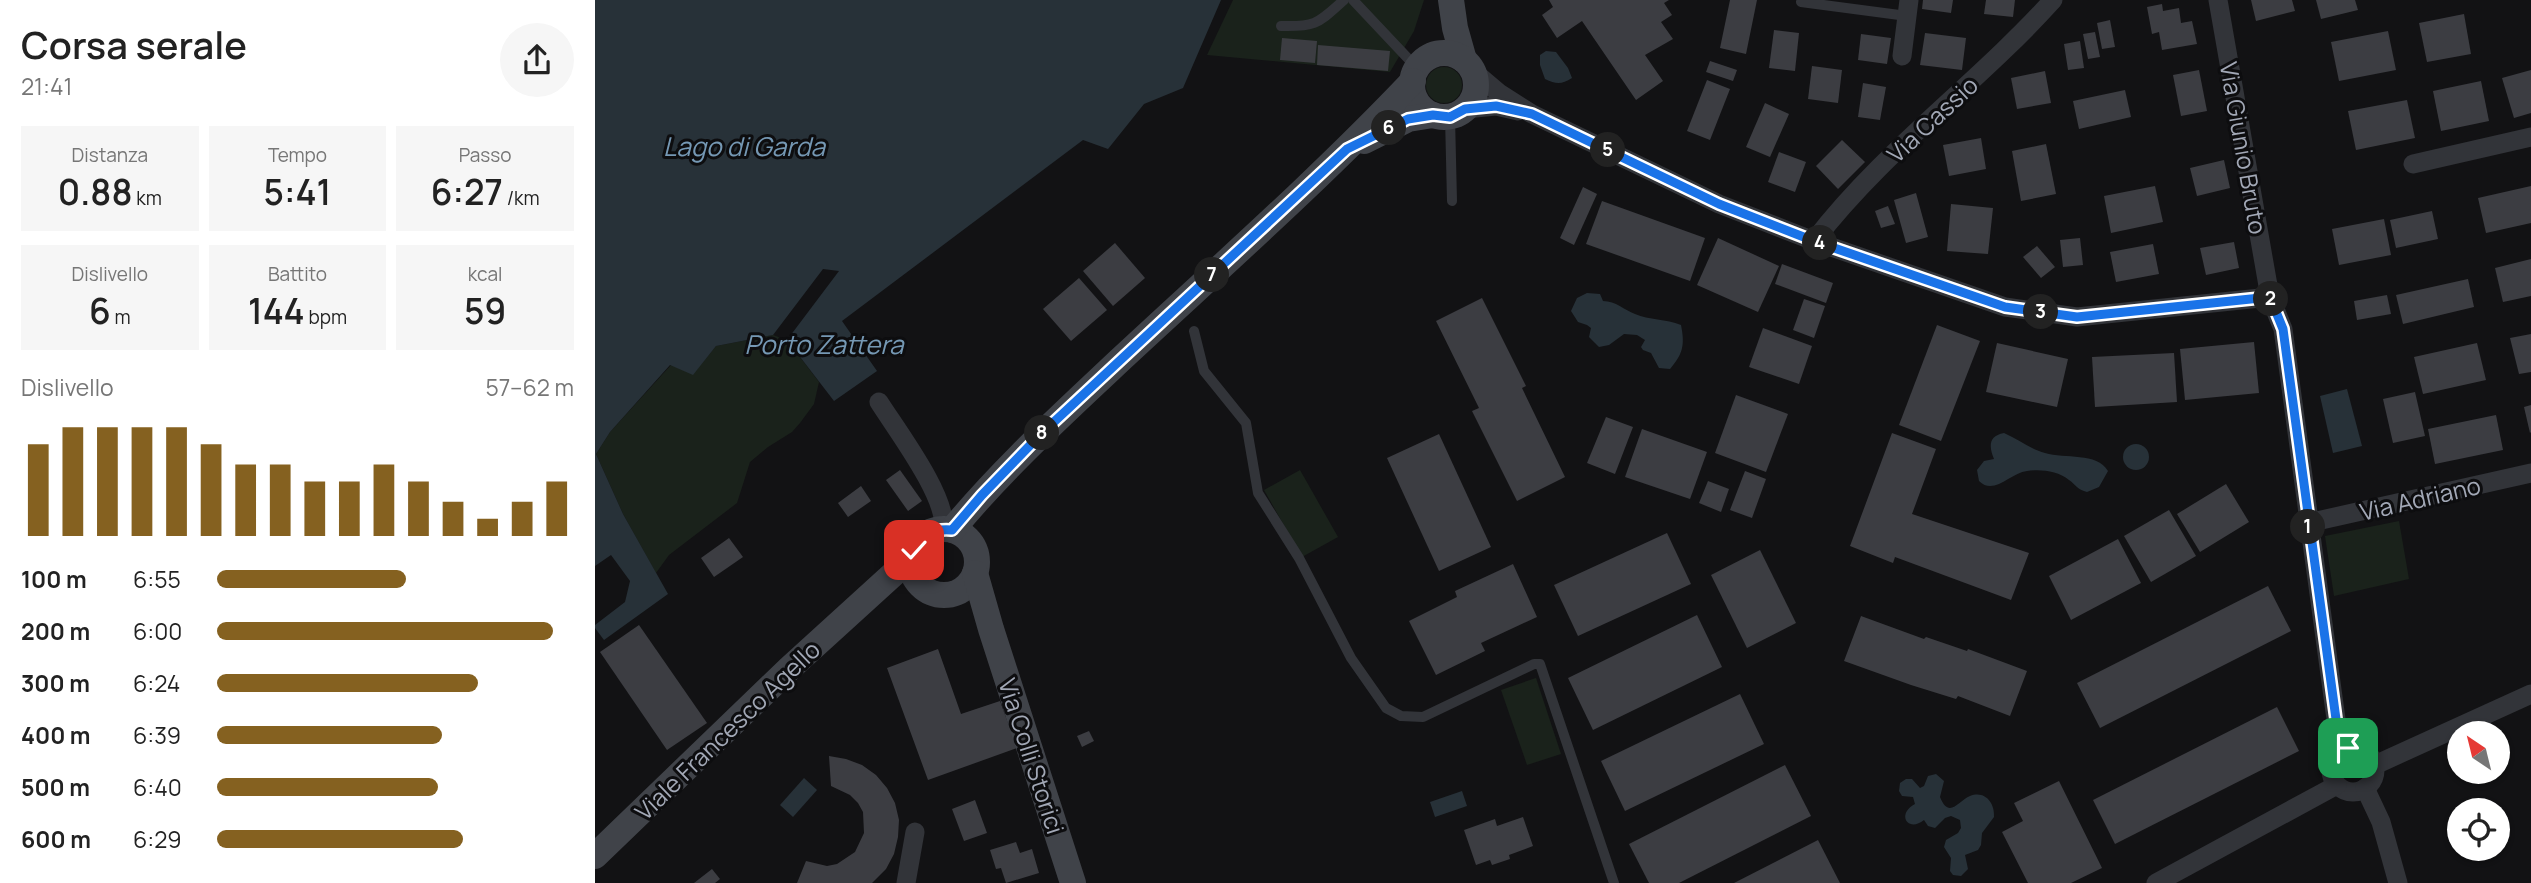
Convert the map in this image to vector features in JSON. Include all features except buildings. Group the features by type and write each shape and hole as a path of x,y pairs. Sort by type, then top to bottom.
{"main road":[{"path":"982,495 975,561 966,587 959,592 933,592 913,574 912,557 923,537 982,495 1041,434 1347,149 1420,69 1439,42 1449,0"},
{"path":"1347,149 1408,119 1449,114 1474,95 1475,79 1468,66 1449,0"},
{"path":"1420,69 1445,53 1468,66"},
{"path":"1420,69 1416,100 1426,111 1449,114"},
{"path":"946,523 966,537 975,561"},
{"name":"Viale Francesco Agello","path":"595,856 790,668 912,557"},
{"name":"Via Colli Storici","path":"975,561 991,629 1073,883"},
{"name":"Viale Francesco Agello","path":"859,605 895,592 933,592"},
{"name":"Via Colli Storici","path":"933,592 969,606 991,629"}],"street":[{"name":"Via Cassio","path":"1814,241 1841,206 2019,37 2053,0"},
{"name":"Via Giunio Bruto","path":"2218,0 2270,297 2283,329 2308,523 2336,719 2343,750"},
{"path":"1902,56 1908,8"},
{"path":"1468,66 1499,93 1532,114 1719,204 1814,241 2005,307 2077,317 2270,297"},
{"path":"1449,114 1496,106 1532,114"},
{"path":"2413,164 2531,136"},
{"path":"879,402 921,467 946,523"},
{"name":"Via Adriano","path":"2308,523 2531,473"},
{"path":"2375,765 2531,694"},
{"path":"2354,748 2365,751 2375,765 2373,778 2365,788 2350,792 2337,785 2331,773 2333,760 2343,750 2354,748"},
{"path":"2156,883 2337,785"},
{"path":"2365,788 2381,822 2398,883"},
{"path":"906,883 915,832"}],"lane":[{"path":"1281,26 1309,27 1323,19 1344,0"},
{"path":"1353,0 1420,69"},
{"path":"1801,2 1908,8"},
{"path":"1449,114 1452,201"},
{"path":"1194,331 1205,371 1247,423 1256,482 1264,505 1299,558 1351,658 1378,699 1393,713 1423,717 1534,664 1540,664 1613,883"}],"shaded area":[{"path":"1233,0 1424,0 1414,31 1390,72 1207,55"},
{"path":"1444,67 1457,72 1462,85 1457,98 1444,103 1431,98 1426,85 1431,72"},
{"path":"773,335 787,340 819,382 814,404 792,432 750,462 737,503 669,555 656,573 623,514 596,454 610,432 671,365 693,374 716,346"},
{"path":"1300,470 1338,537 1302,557 1264,490"},
{"path":"2399,521 2409,579 2334,596 2325,536"},
{"path":"1536,678 1561,754 1527,765 1501,690"}],"water":[{"name":"Lago di Garda","path":"595,0 1221,0 1183,88 1144,104 1108,149 1083,140 842,321 877,371 834,401 787,340 839,271 823,269 773,335 716,346 693,375 670,365 610,432 596,454 623,514 668,594 604,640 595,625 625,602 630,581 611,555 595,566"},
{"path":"1546,51 1556,52 1572,78 1559,83 1545,79 1540,55"},
{"path":"1587,293 1600,294 1603,301 1616,304 1640,316 1681,325 1682,349 1670,369 1659,368 1651,353 1641,347 1645,340 1637,335 1624,334 1609,345 1599,347 1589,337 1591,328 1578,322 1571,311 1577,298"},
{"path":"2347,389 2362,446 2333,453 2320,396"},
{"path":"2004,433 2045,453 2096,461 2108,471 2099,487 2087,492 2060,475 2044,471 2027,471 1996,485 1985,485 1979,481 1977,470 1984,461 1994,459 1992,439"},
{"path":"2136,444 2145,448 2149,457 2145,466 2136,470 2127,466 2123,457 2127,448"},
{"path":"1936,774 1944,781 1940,797 1947,807 1954,807 1970,796 1980,795 1988,799 1993,807 1994,817 1982,833 1981,845 1978,850 1965,855 1968,869 1961,876 1953,875 1950,871 1951,858 1944,847 1946,840 1961,828 1960,820 1951,816 1935,828 1928,826 1924,820 1909,823 1905,817 1909,808 1915,804 1913,797 1902,796 1899,791 1900,783 1912,779 1920,788 1924,786 1928,776"},
{"path":"804,778 817,790 793,817 780,805"},
{"path":"1462,791 1467,806 1435,817 1430,802"}],"route":[{"path":"914,550 929,533 943,529 952,530 1041,434 1347,149 1408,119 1433,115 1450,117 1465,109 1496,106 1532,114 1719,204 1814,241 2005,307 2077,317 2270,297 2283,329 2336,719 2343,750 2348,748"}],"water label":[{"name":"Porto Zattera","path":"824,344"}]}
